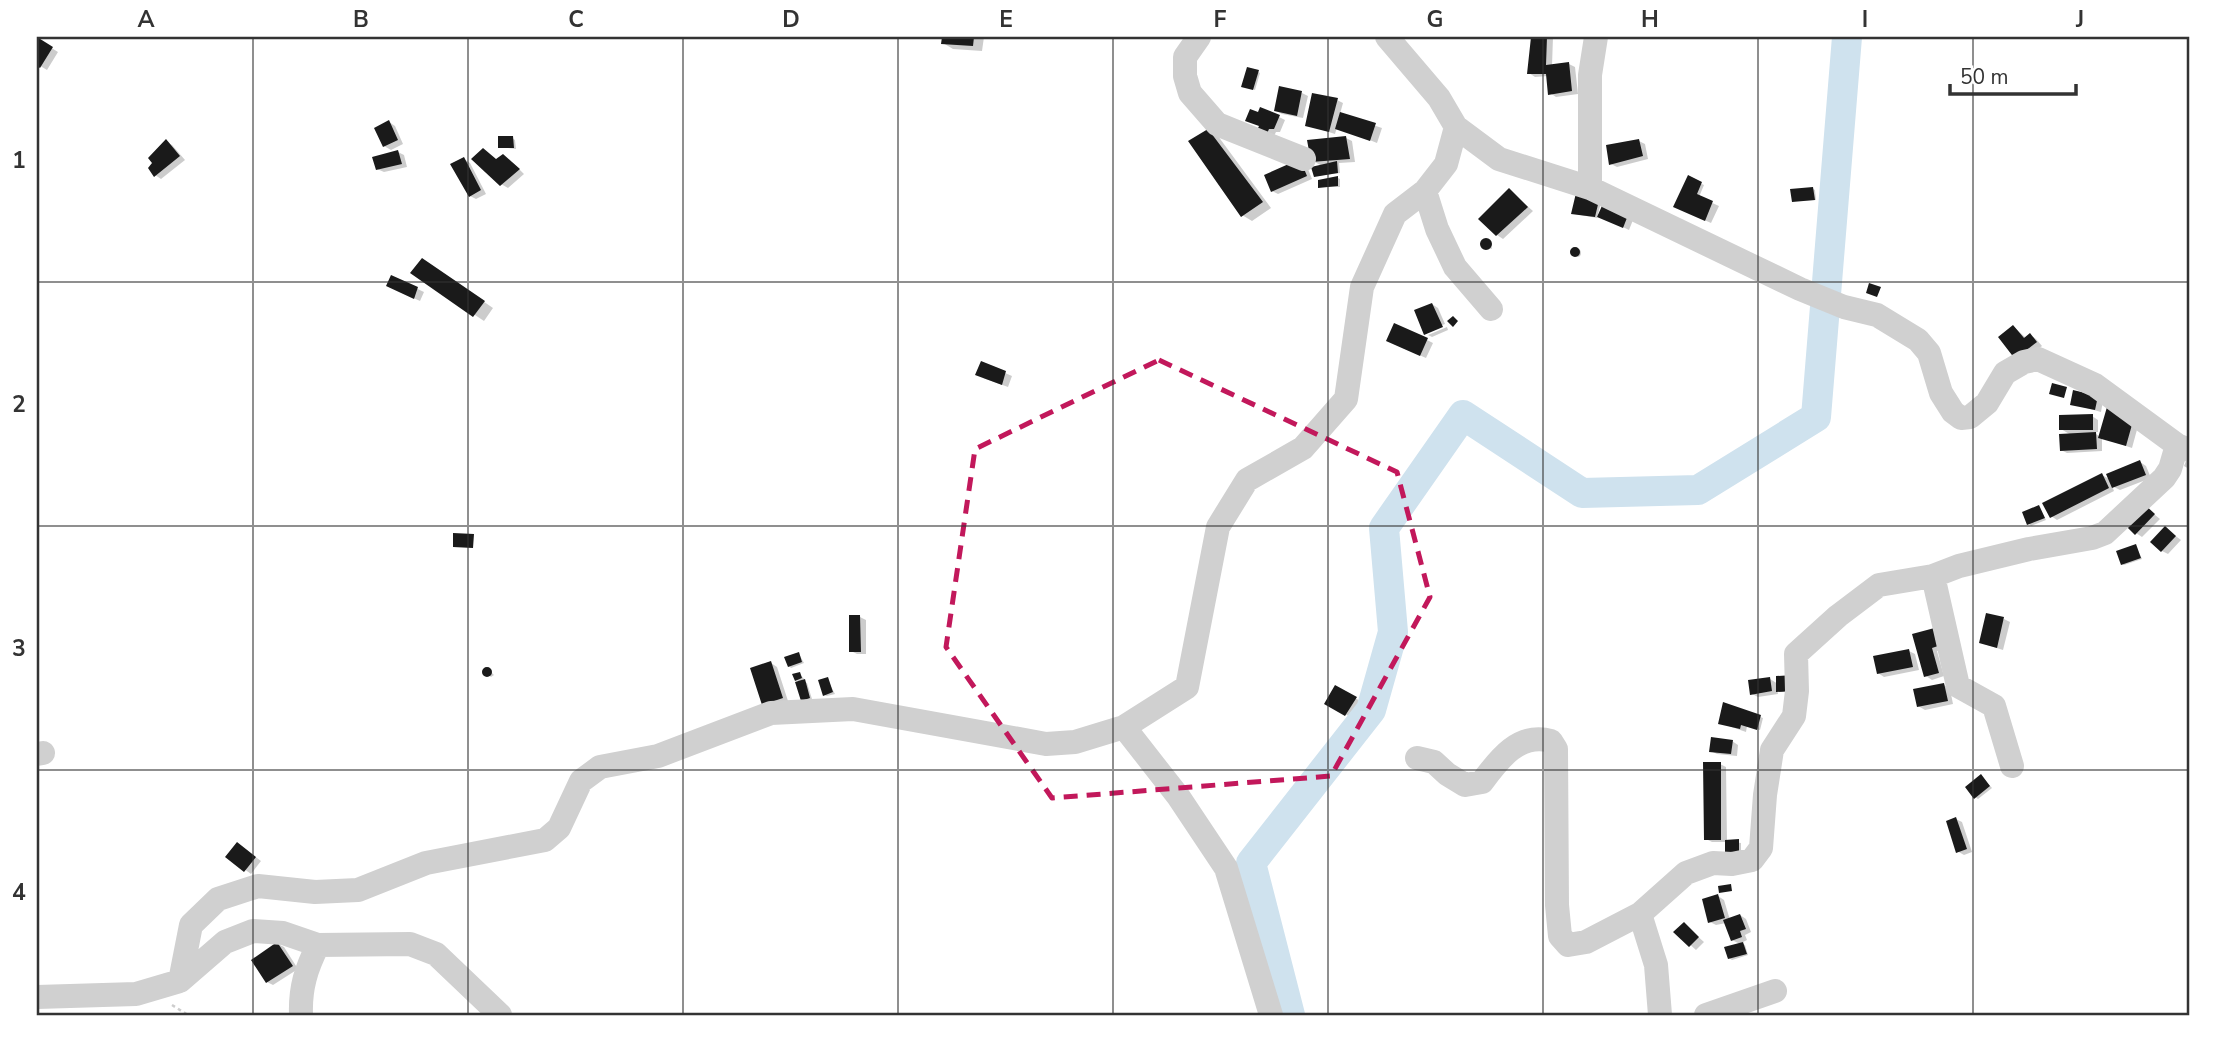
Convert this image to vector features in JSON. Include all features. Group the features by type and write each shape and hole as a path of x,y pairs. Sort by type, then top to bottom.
{"street":[{"path":"1199,37 1185,57 1185,76 1190,93 1217,124 1304,159"},
{"path":"1387,37 1440,98 1456,127 1499,159 1590,188 1800,289 1844,307 1877,315 1918,340 1929,354 1941,393 1961,418 1970,417 1987,403 2005,373 2024,362 2038,359 2095,385 2183,448 2164,478 2105,533 1959,566 1933,576 1880,584 1838,616 1796,654 1797,691 1794,716 1772,750 1761,848 1752,860 1732,864 1713,863 1686,873 1640,914 1586,942 1568,945 1560,936 1557,905 1556,748 1550,741 1539,737 1516,744 1495,764 1482,782 1465,785 1434,762 1417,758"},
{"path":"1590,188 1590,75 1596,37"},
{"path":"180,981 191,925 218,899 258,886 315,892 358,890 426,863 545,840 559,828 581,781 600,767 658,756 771,713 853,709 1046,744 1075,743 1124,727 1186,687 1218,527 1247,480 1303,447 1346,399 1362,286 1395,214 1425,191 1446,164 1456,127"},
{"path":"1425,191 1437,229 1455,267 1491,309"},
{"path":"1933,576 1958,686 1994,706 2012,766"},
{"path":"1124,727 1178,796 1226,868 1271,1015"},
{"path":"1640,914 1656,965 1660,1015"},
{"path":"37,997 136,994 180,981 225,942 253,931 283,933 318,945 399,943 422,948 436,954 500,1015"},
{"path":"301,1015 301,988 305,970 318,945"},
{"path":"1706,1015 1775,991"}],"highlighted area":[{"path":"1159,360 1397,472 1430,597 1331,776 1052,798 946,647 975,449"}],"building":[{"path":"37,37 53,47 40,68 37,66"},
{"path":"942,37 974,37 973,46 941,44"},
{"path":"1531,37 1547,37 1546,65 1569,62 1572,91 1548,95 1546,74 1527,74"},
{"path":"1247,67 1259,70 1253,90 1241,87"},
{"path":"1279,86 1302,91 1297,116 1274,111"},
{"path":"1312,93 1338,98 1329,132 1305,126"},
{"path":"1260,107 1280,115 1274,129 1269,129 1265,138 1255,134 1259,126 1245,121 1250,109 1258,112"},
{"path":"1340,112 1376,123 1370,141 1335,129"},
{"path":"389,120 398,140 383,147 374,128"},
{"path":"1208,129 1263,202 1241,217 1188,141"},
{"path":"498,136 513,136 514,148 498,148"},
{"path":"1346,136 1350,159 1311,162 1307,140"},
{"path":"166,139 180,156 154,177 148,168 152,163 148,158"},
{"path":"1639,139 1643,156 1609,165 1606,145"},
{"path":"483,148 496,159 503,154 520,169 500,186 471,159"},
{"path":"398,150 402,164 376,170 372,157"},
{"path":"464,157 481,190 469,197 450,164"},
{"path":"1300,159 1307,176 1271,192 1264,175"},
{"path":"1337,161 1338,173 1314,177 1311,167"},
{"path":"1688,175 1702,182 1697,194 1713,201 1705,221 1673,207"},
{"path":"1338,176 1338,186 1318,188 1318,180"},
{"path":"1813,187 1815,200 1792,202 1790,189"},
{"path":"1509,188 1528,207 1496,236 1478,219"},
{"path":"1576,193 1600,196 1595,217 1571,214"},
{"path":"1605,199 1630,210 1623,228 1597,217"},
{"path":"1486,238 1492,244 1486,250 1480,244"},
{"path":"1575,247 1579,248 1579,256 1575,257 1571,256 1570,252 1571,248"},
{"path":"422,258 485,301 473,317 410,273"},
{"path":"391,275 418,287 414,299 386,286"},
{"path":"1869,283 1881,287 1877,297 1866,293"},
{"path":"1432,303 1443,327 1424,335 1414,310"},
{"path":"1453,316 1458,321 1453,327 1447,321"},
{"path":"1394,323 1428,338 1420,356 1386,341"},
{"path":"2013,325 2024,338 2030,333 2037,342 2015,359 1998,337"},
{"path":"981,361 1006,371 1002,385 975,375"},
{"path":"2052,383 2067,387 2064,398 2049,394"},
{"path":"2073,390 2098,396 2095,410 2070,405"},
{"path":"2107,407 2133,421 2126,446 2098,438"},
{"path":"2093,414 2093,430 2059,430 2059,415"},
{"path":"2096,432 2097,449 2060,451 2059,434"},
{"path":"2140,460 2146,475 2112,488 2106,474"},
{"path":"2102,473 2109,488 2050,518 2042,503"},
{"path":"2144,504 2155,514 2135,535 2124,524"},
{"path":"2039,505 2045,518 2027,525 2022,512"},
{"path":"2165,526 2176,536 2161,552 2150,542"},
{"path":"453,533 474,534 473,548 453,547"},
{"path":"2136,544 2141,558 2121,565 2116,551"},
{"path":"1986,613 2004,617 1997,648 1979,643"},
{"path":"849,615 860,615 861,652 849,652"},
{"path":"1942,626 1947,643 1932,648 1939,673 1924,677 1912,634"},
{"path":"1909,649 1913,667 1877,674 1873,656"},
{"path":"799,652 802,662 788,667 784,657"},
{"path":"771,661 783,698 762,705 750,668"},
{"path":"487,667 491,668 491,676 487,677 483,676 482,672 483,668"},
{"path":"800,672 802,678 795,681 792,674"},
{"path":"1794,675 1794,691 1776,692 1776,676"},
{"path":"828,677 833,692 823,696 818,680"},
{"path":"1770,677 1772,691 1750,695 1748,680"},
{"path":"805,679 810,698 801,701 795,682"},
{"path":"1944,683 1948,701 1917,707 1913,689"},
{"path":"1335,685 1357,697 1345,716 1324,704"},
{"path":"1723,702 1761,715 1757,730 1741,725 1740,729 1718,724"},
{"path":"1711,737 1733,740 1731,754 1709,752"},
{"path":"1703,762 1721,762 1721,840 1704,840"},
{"path":"1981,774 1990,786 1974,799 1965,787"},
{"path":"1956,817 1967,849 1956,853 1946,821"},
{"path":"1739,839 1739,858 1725,858 1725,840"},
{"path":"237,842 256,857 244,872 225,857"},
{"path":"1731,884 1732,891 1719,893 1718,886"},
{"path":"1718,894 1725,918 1708,923 1702,899"},
{"path":"1740,914 1746,929 1740,931 1742,937 1731,941 1723,920"},
{"path":"1684,922 1699,937 1689,947 1673,932"},
{"path":"277,942 293,966 266,983 251,960"},
{"path":"1743,942 1747,954 1728,959 1724,947"}],"waterway":[{"path":"1290,1015 1251,863 1371,710 1393,632 1384,528 1463,415 1582,493 1698,490 1816,417 1847,37"}]}
